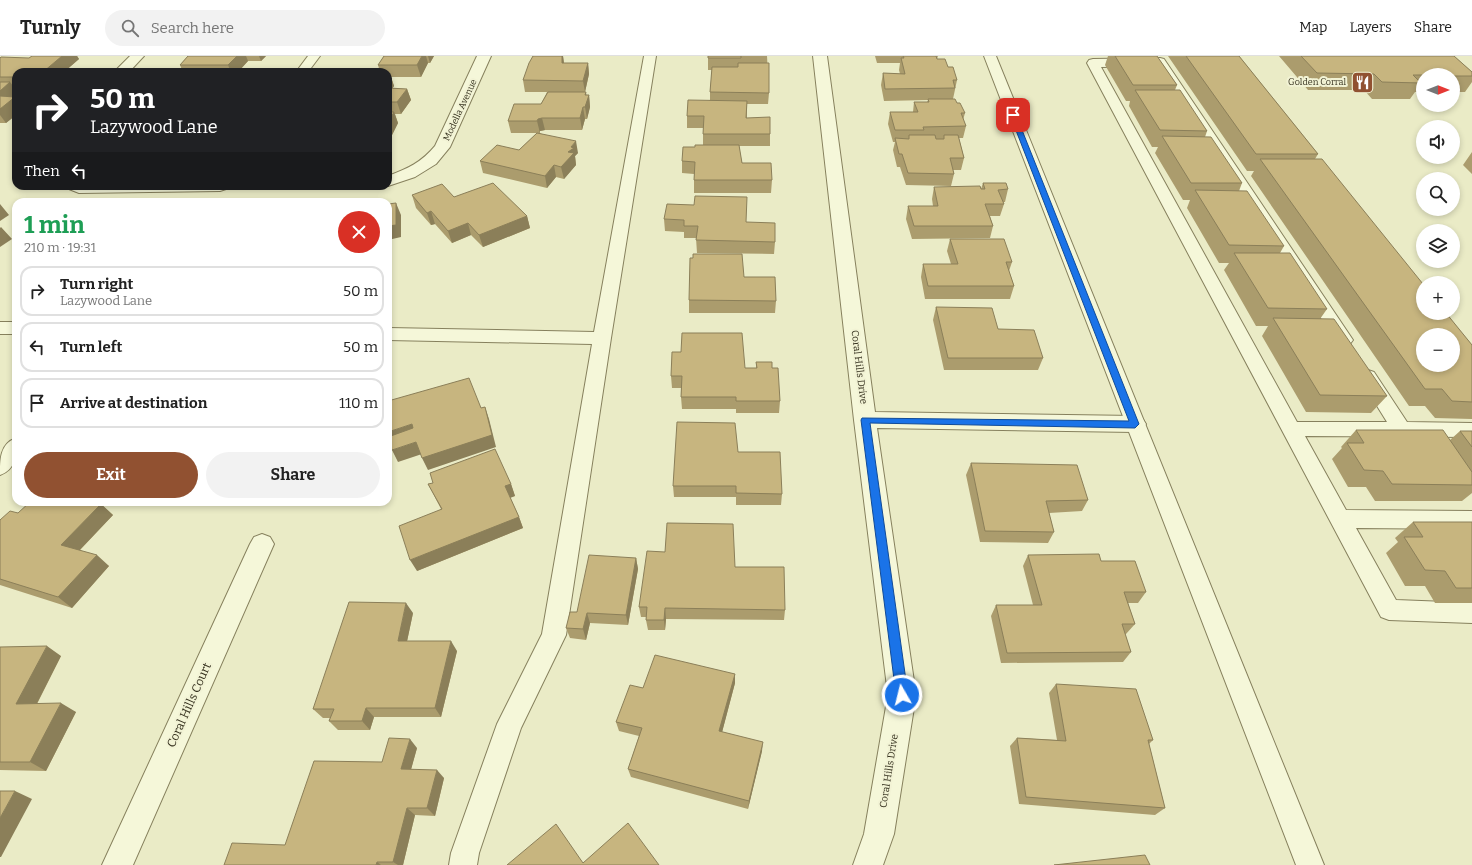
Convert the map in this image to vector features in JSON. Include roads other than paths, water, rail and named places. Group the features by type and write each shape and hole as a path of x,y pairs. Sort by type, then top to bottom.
{"street":[{"path":"125,68 137,56"},
{"name":"Modella Avenue","path":"392,179 409,174 431,161 442,148 484,56"},
{"name":"Coral Hills Drive","path":"820,56 865,420 902,695 879,834 868,865"},
{"path":"865,420 1135,424"},
{"name":"Coral Hills Court","path":"117,865 262,544"}],"lane":[{"path":"305,68 314,56"},
{"path":"463,865 465,852 510,724 554,635 602,338 650,56"},
{"path":"990,56 1310,865"},
{"path":"1402,430 1160,62 1093,63 1389,610 1472,613"},
{"path":"0,328 12,328"},
{"path":"392,334 602,338"},
{"path":"1292,429 1472,430"},
{"path":"0,468 12,452"},
{"path":"1339,519 1472,520"}],"place":[{"name":"Golden Corral","path":"1362,82"}]}
